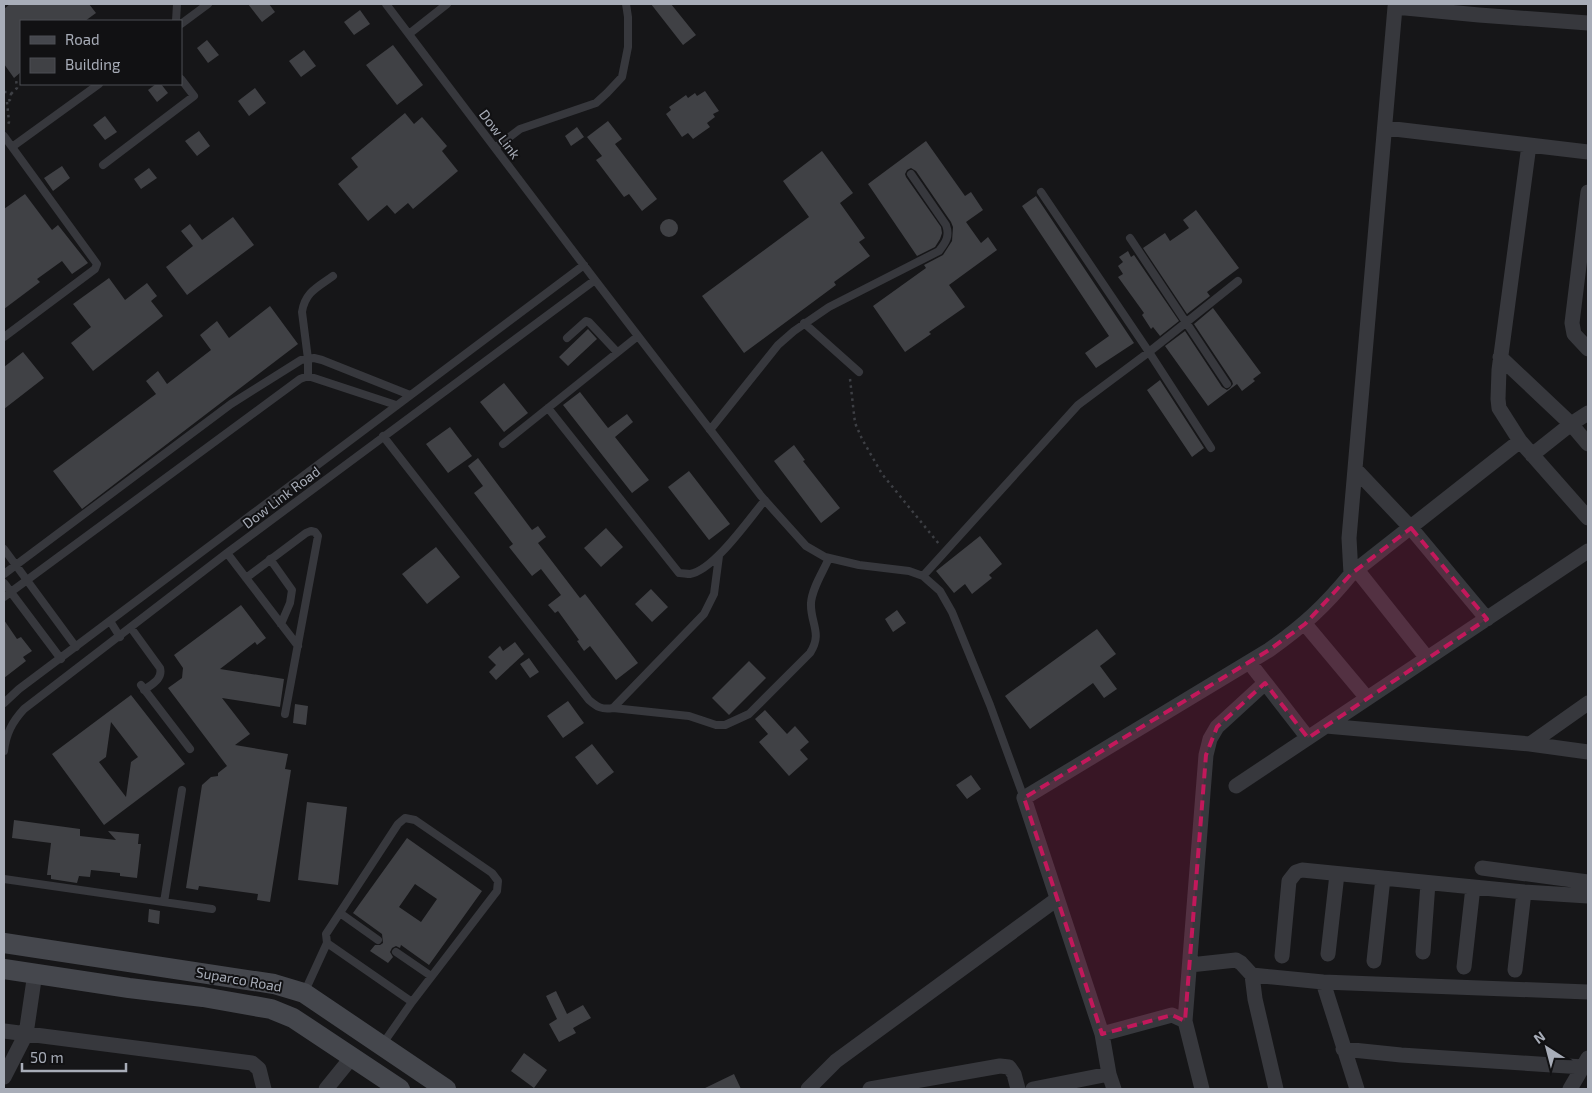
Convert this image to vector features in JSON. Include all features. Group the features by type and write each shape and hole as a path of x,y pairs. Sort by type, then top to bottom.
{"main road":[{"name":"Suparco Road","path":"4,943 274,984 304,993 446,1089"},
{"name":"Suparco Road","path":"4,969 203,997 271,1009 293,1018 400,1089"}],"street":[{"path":"1427,658 1354,572 1349,538 1386,128 1395,6 1479,10 1588,23"},
{"path":"1386,128 1588,152"},
{"path":"1530,145 1500,357 1499,408 1520,441 1588,518"},
{"path":"1588,192 1572,323 1574,334 1588,349"},
{"path":"1500,357 1571,424 1588,444"},
{"path":"1532,455 1588,413"},
{"path":"1114,1089 1109,1074 1102,1034 1024,798 1269,650 1305,624 1328,602 1354,572 1520,441"},
{"path":"1356,469 1411,528 1487,619"},
{"path":"1236,786 1588,551"},
{"path":"1305,624 1367,698"},
{"path":"1249,662 1308,738"},
{"path":"1202,1089 1184,1021 1206,755 1210,739 1217,727 1265,683"},
{"path":"1530,744 1588,703"},
{"path":"1326,726 1530,744 1588,752"},
{"path":"1482,868 1588,882"},
{"path":"1282,956 1289,881 1296,872 1302,870 1524,892 1588,896"},
{"path":"1328,954 1337,874"},
{"path":"1374,960 1383,878"},
{"path":"1423,952 1428,883"},
{"path":"1464,967 1473,887"},
{"path":"1515,970 1524,892"},
{"path":"808,1089 836,1061 1057,900"},
{"path":"1190,965 1236,960 1252,975 1255,999 1276,1089"},
{"path":"4,1077 26,1034 35,973"},
{"path":"1252,975 1322,982 1588,992"},
{"path":"1322,982 1357,1089"},
{"path":"1102,1034 1172,1015 1184,1021"},
{"path":"4,1031 252,1063 259,1069 264,1089"},
{"path":"1343,1049 1410,1055 1585,1062 1570,1089"},
{"path":"326,1089 352,1057"},
{"path":"871,1089 939,1083 1000,1066 1009,1068 1014,1074 1018,1089"},
{"path":"1034,1089 1109,1074"}],"lane":[{"path":"176,20 177,4"},
{"path":"182,23 208,4"},
{"name":"Dow Link","path":"386,4 594,280 710,430 765,500 806,546 829,558 858,565 909,571 923,576"},
{"path":"409,34 447,4"},
{"path":"495,148 520,129 596,103 622,77 628,47 626,4"},
{"path":"103,164 194,96 182,80"},
{"path":"12,147 98,85"},
{"path":"4,136 97,264 95,269 4,337"},
{"path":"710,430 778,345 804,323 829,306 930,256 944,244 949,232 946,225 911,174"},
{"path":"1041,192 1211,448"},
{"path":"1130,238 1227,384"},
{"name":"Dow Link Road","path":"4,704 19,689 410,394 584,266"},
{"path":"308,376 308,359 302,312 303,304 310,292 333,276"},
{"name":"Dow Link Road","path":"4,752 11,726 24,709 227,553 594,280"},
{"path":"1024,798 990,705 952,612 940,591 923,576 1078,405 1149,352 1238,281"},
{"path":"567,338 586,321 618,352"},
{"path":"804,323 859,372"},
{"path":"503,444 638,336"},
{"path":"4,574 231,404 294,363 308,359 322,360 410,394"},
{"path":"7,594 308,376 396,405"},
{"path":"548,408 679,573 692,574 719,556 765,500"},
{"path":"383,436 589,700 598,707 605,709 613,708 689,716 716,726 725,726 749,714 816,644 817,637 811,601 829,558"},
{"path":"246,578 306,533 316,532 318,536 285,714"},
{"path":"4,549 76,647"},
{"path":"227,553 298,646"},
{"path":"613,708 704,614 714,594 719,556"},
{"path":"270,559 292,590 290,603 281,624"},
{"path":"4,583 7,594 60,659"},
{"path":"110,621 120,637"},
{"path":"131,628 162,673 160,678 143,687 190,748"},
{"path":"164,902 182,790"},
{"path":"304,993 327,943 326,934 398,824 405,818 415,820 492,873 498,881 497,891 431,976 382,1045"},
{"path":"4,879 212,909"},
{"path":"340,913 378,940"},
{"path":"327,943 412,1002"},
{"path":"396,952 431,976"}],"path":[{"path":"4,132 9,122 5,102 11,98 10,94 17,88 16,79"},
{"path":"4,91 10,94"},
{"path":"849,363 855,423 862,439 882,474 945,552"}],"highlighted area":[{"path":"1411,528 1487,619 1308,738 1265,683 1217,727 1206,755 1185,1021 1172,1015 1102,1034 1024,798 1269,650 1305,624 1351,574"}],"building":[{"path":"10,4 89,4 96,13 86,20 20,20 20,73 14,78 4,64 4,9"},
{"path":"248,4 269,4 275,12 262,22"},
{"path":"651,4 671,4 696,35 683,45"},
{"path":"360,10 370,24 354,35 344,22"},
{"path":"207,40 219,55 208,63 197,48"},
{"path":"393,45 423,85 397,105 366,65"},
{"path":"304,50 316,66 301,77 289,61"},
{"path":"155,85 162,85 168,93 157,102 148,90"},
{"path":"255,88 266,103 249,116 238,101"},
{"path":"705,91 719,111 713,114 715,117 707,123 710,127 693,139 688,133 682,137 666,114 671,110 669,107 686,95 688,98 695,93 697,96"},
{"path":"405,113 414,124 422,117 447,146 442,151 458,171 413,209 408,203 395,214 387,205 368,221 338,184 358,167 351,158"},
{"path":"105,116 117,132 105,140 93,125"},
{"path":"608,121 622,139 615,144 657,199 642,211 629,194 624,197 596,160 602,156 587,137"},
{"path":"577,127 584,137 571,146 565,136"},
{"path":"199,131 210,146 197,156 185,141"},
{"path":"926,141 965,196 971,192 983,210 966,222 981,243 988,237 997,250 949,285 965,307 929,332 931,334 905,352 873,306 926,268 924,265 943,255 952,241 953,227 916,171 911,168 907,170 906,177 941,227 942,233 935,247 917,256 868,184"},
{"path":"822,151 853,193 840,203 865,238 859,242 870,256 834,282 836,285 744,353 702,296 809,217 783,181"},
{"path":"62,166 70,178 53,191 44,178"},
{"path":"149,168 157,178 141,189 134,179"},
{"path":"25,194 52,230 58,225 88,263 72,274 62,261 37,279 40,282 4,309 4,209"},
{"path":"1036,196 1134,343 1096,368 1085,353 1109,336 1022,206"},
{"path":"1196,210 1239,268 1207,292 1210,296 1187,314 1143,248 1165,233 1170,241 1189,228 1183,220"},
{"path":"233,217 254,245 187,295 166,267 193,246 181,231 190,224 202,240"},
{"path":"669,219 675,222 678,228 675,234 669,237 663,234 660,228 663,222"},
{"path":"1128,251 1131,257 1134,255 1179,321 1160,336 1153,327 1151,329 1142,315 1144,313 1118,277 1123,274 1118,266 1123,262 1119,257"},
{"path":"109,278 125,300 147,283 157,296 151,301 163,316 93,371 71,343 91,327 73,304"},
{"path":"270,306 298,344 82,509 53,471 156,394 146,381 158,371 167,384 211,350 200,335 217,321 229,338"},
{"path":"1213,308 1261,373 1253,379 1255,381 1242,391 1237,384 1208,406 1165,346 1185,331 1222,387 1227,390 1230,388 1233,384 1232,381 1194,324"},
{"path":"588,329 597,339 568,366 559,357"},
{"path":"23,352 44,378 4,409 4,367"},
{"path":"1160,380 1204,448 1192,457 1147,390"},
{"path":"504,383 528,413 504,432 480,402"},
{"path":"580,392 608,428 627,414 633,422 615,437 649,480 632,493 563,405"},
{"path":"450,427 472,456 448,473 426,444"},
{"path":"794,445 805,460 803,461 840,508 821,523 774,461"},
{"path":"478,458 532,530 538,526 546,537 538,543 580,598 585,594 638,663 616,680 590,646 584,651 577,641 579,640 558,611 555,613 548,605 561,595 541,569 532,576 509,547 513,544 474,493 483,486 468,466"},
{"path":"689,471 730,524 709,540 668,487"},
{"path":"606,528 623,547 601,567 584,548"},
{"path":"980,536 1002,564 989,575 992,578 972,594 965,584 954,593 936,571"},
{"path":"436,547 460,577 427,604 402,574"},
{"path":"651,589 668,607 652,622 635,604"},
{"path":"241,605 266,638 257,645 255,642 220,669 284,679 280,707 222,698 250,734 235,745 288,754 285,769 291,770 270,902 257,900 258,894 199,886 198,890 186,888 202,785 211,777 218,776 218,773 227,766 168,688 182,678 183,668 174,655"},
{"path":"897,610 906,623 893,632 885,619"},
{"path":"4,620 17,639 21,637 32,651 23,657 26,661 4,678"},
{"path":"1097,629 1116,654 1100,666 1117,689 1104,698 1093,683 1030,729 1005,696"},
{"path":"515,642 524,654 496,680 489,672 496,665 488,657 500,646 503,651"},
{"path":"529,658 539,672 530,678 520,664"},
{"path":"749,661 766,678 729,715 712,698"},
{"path":"131,695 185,764 104,825 52,754","holes":["111,722 138,757 131,762 126,797 99,762 106,757"]},
{"path":"568,701 584,723 563,738 547,716"},
{"path":"295,704 308,706 306,725 293,723"},
{"path":"765,710 787,734 795,726 809,742 800,750 808,759 789,776 759,742 768,734 755,719"},
{"path":"592,744 614,772 597,785 575,757"},
{"path":"971,775 981,789 967,799 956,785"},
{"path":"307,802 347,807 338,885 298,880"},
{"path":"14,820 80,829 80,836 116,840 108,831 139,834 138,844 141,844 137,878 120,876 120,873 91,870 90,877 79,876 77,883 51,879 51,875 47,875 51,843 12,838"},
{"path":"407,838 482,891 429,965 401,945 400,948 396,946 392,948 390,952 393,957 388,963 370,951 375,945 383,943 382,934 353,913","holes":["415,884 437,899 421,922 399,907"]},
{"path":"149,909 160,911 159,924 148,922"},
{"path":"556,991 567,1014 583,1005 591,1018 573,1028 576,1033 559,1042 549,1024 557,1019 546,996"},
{"path":"524,1053 547,1070 534,1088 511,1071"},
{"path":"734,1074 741,1089 703,1089"}]}
